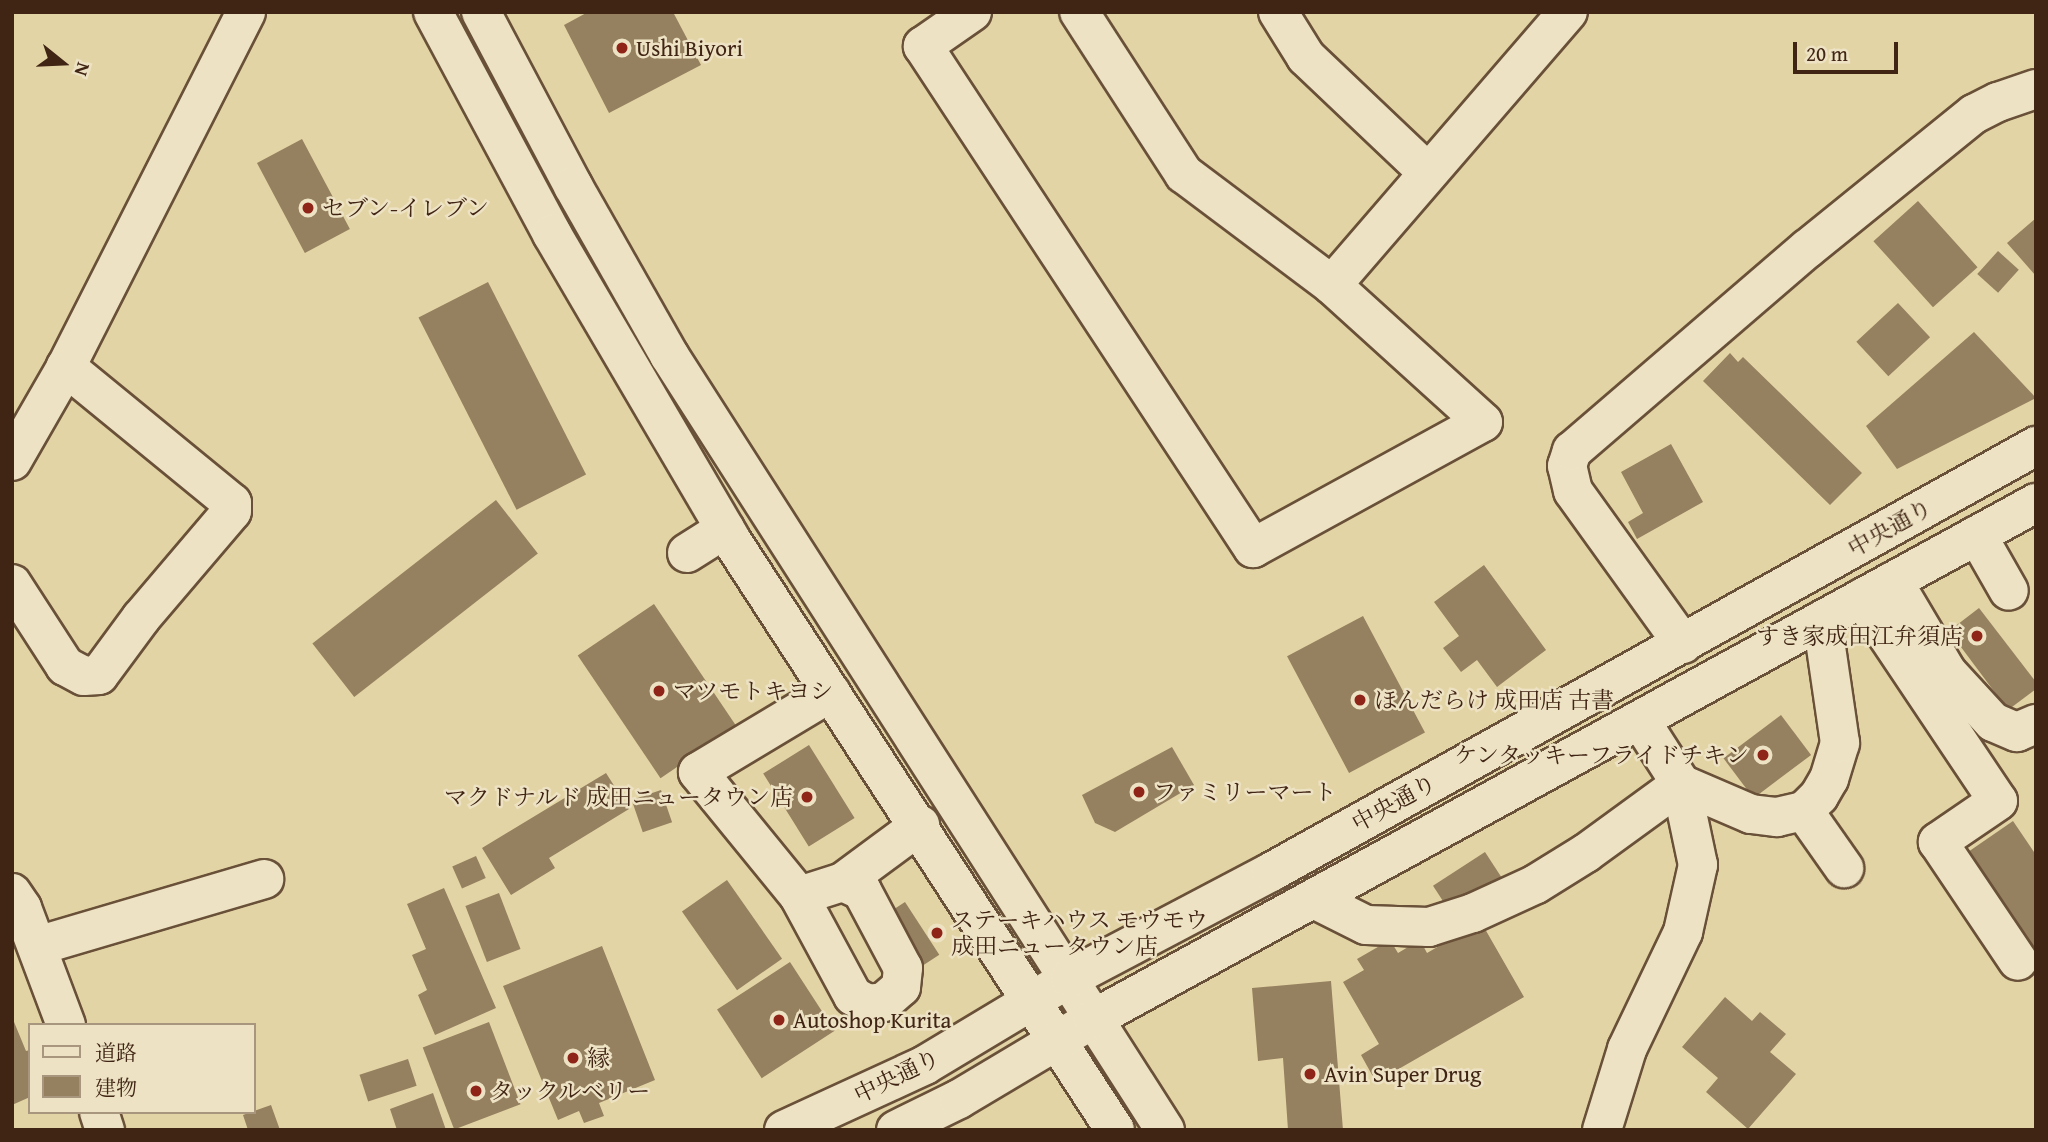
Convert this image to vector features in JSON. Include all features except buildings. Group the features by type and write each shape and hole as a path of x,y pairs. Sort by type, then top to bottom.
{"street":[{"path":"12,461 66,368 246,12"},
{"path":"1115,1130 920,825 725,529 552,234 439,24 482,12 573,186 669,355 1165,1130"},
{"path":"972,12 923,46 1253,548 1483,422 1332,285 1184,174 1079,12"},
{"path":"1278,12 1306,57 1427,173"},
{"path":"1332,285 1569,12"},
{"path":"1683,644 1573,491 1567,466 1572,451 1807,249 1974,114 1998,102 2036,89"},
{"path":"12,584 65,666 84,676 99,675 141,618 232,511 232,503 66,368"},
{"name":"中央通り","path":"784,1130 925,1065 1070,978 1270,872 2036,446"},
{"name":"中央通り","path":"896,1130 959,1099 1093,1019 2036,503"},
{"path":"687,554 725,529"},
{"path":"1977,535 2009,591"},
{"path":"1878,589 1993,722 2017,732 2036,724"},
{"path":"1878,589 1998,801 1938,842 2018,961"},
{"path":"1681,784 1751,814 1777,817 1804,811 1819,796 1829,779 1840,743 1845,694 1822,620"},
{"path":"831,692 698,772 799,896 853,996 868,1004 884,1003 901,988 902,968 862,891 843,882"},
{"path":"1602,1130 1627,1049 1683,932 1698,865 1681,784 1640,720"},
{"path":"1314,899 1366,925 1430,927 1473,913 1536,884 1586,853 1681,784"},
{"path":"1804,811 1844,867"},
{"path":"799,896 843,882 920,825"},
{"path":"37,946 264,879"},
{"path":"12,893 22,908 65,1023"}],"place":[{"name":"Ushi Biyori","path":"622,48"},
{"name":"セブン-イレブン","path":"308,208"},
{"name":"すき家成田江弁須店","path":"1977,636"},
{"name":"マツモトキヨシ","path":"659,691"},
{"name":"ほんだらけ 成田店 古書","path":"1360,700"},
{"name":"ケンタッキーフライドチキン","path":"1763,755"},
{"name":"ファミリーマート","path":"1139,792"},
{"name":"マクドナルド 成田ニュータウン店","path":"807,797"},
{"name":"ステーキハウス モウモウ 成田ニュータウン店","path":"937,933"},
{"name":"Autoshop Kurita","path":"779,1020"},
{"name":"縁","path":"573,1058"},
{"name":"Avin Super Drug","path":"1310,1074"},
{"name":"タックルベリー","path":"476,1091"}]}
